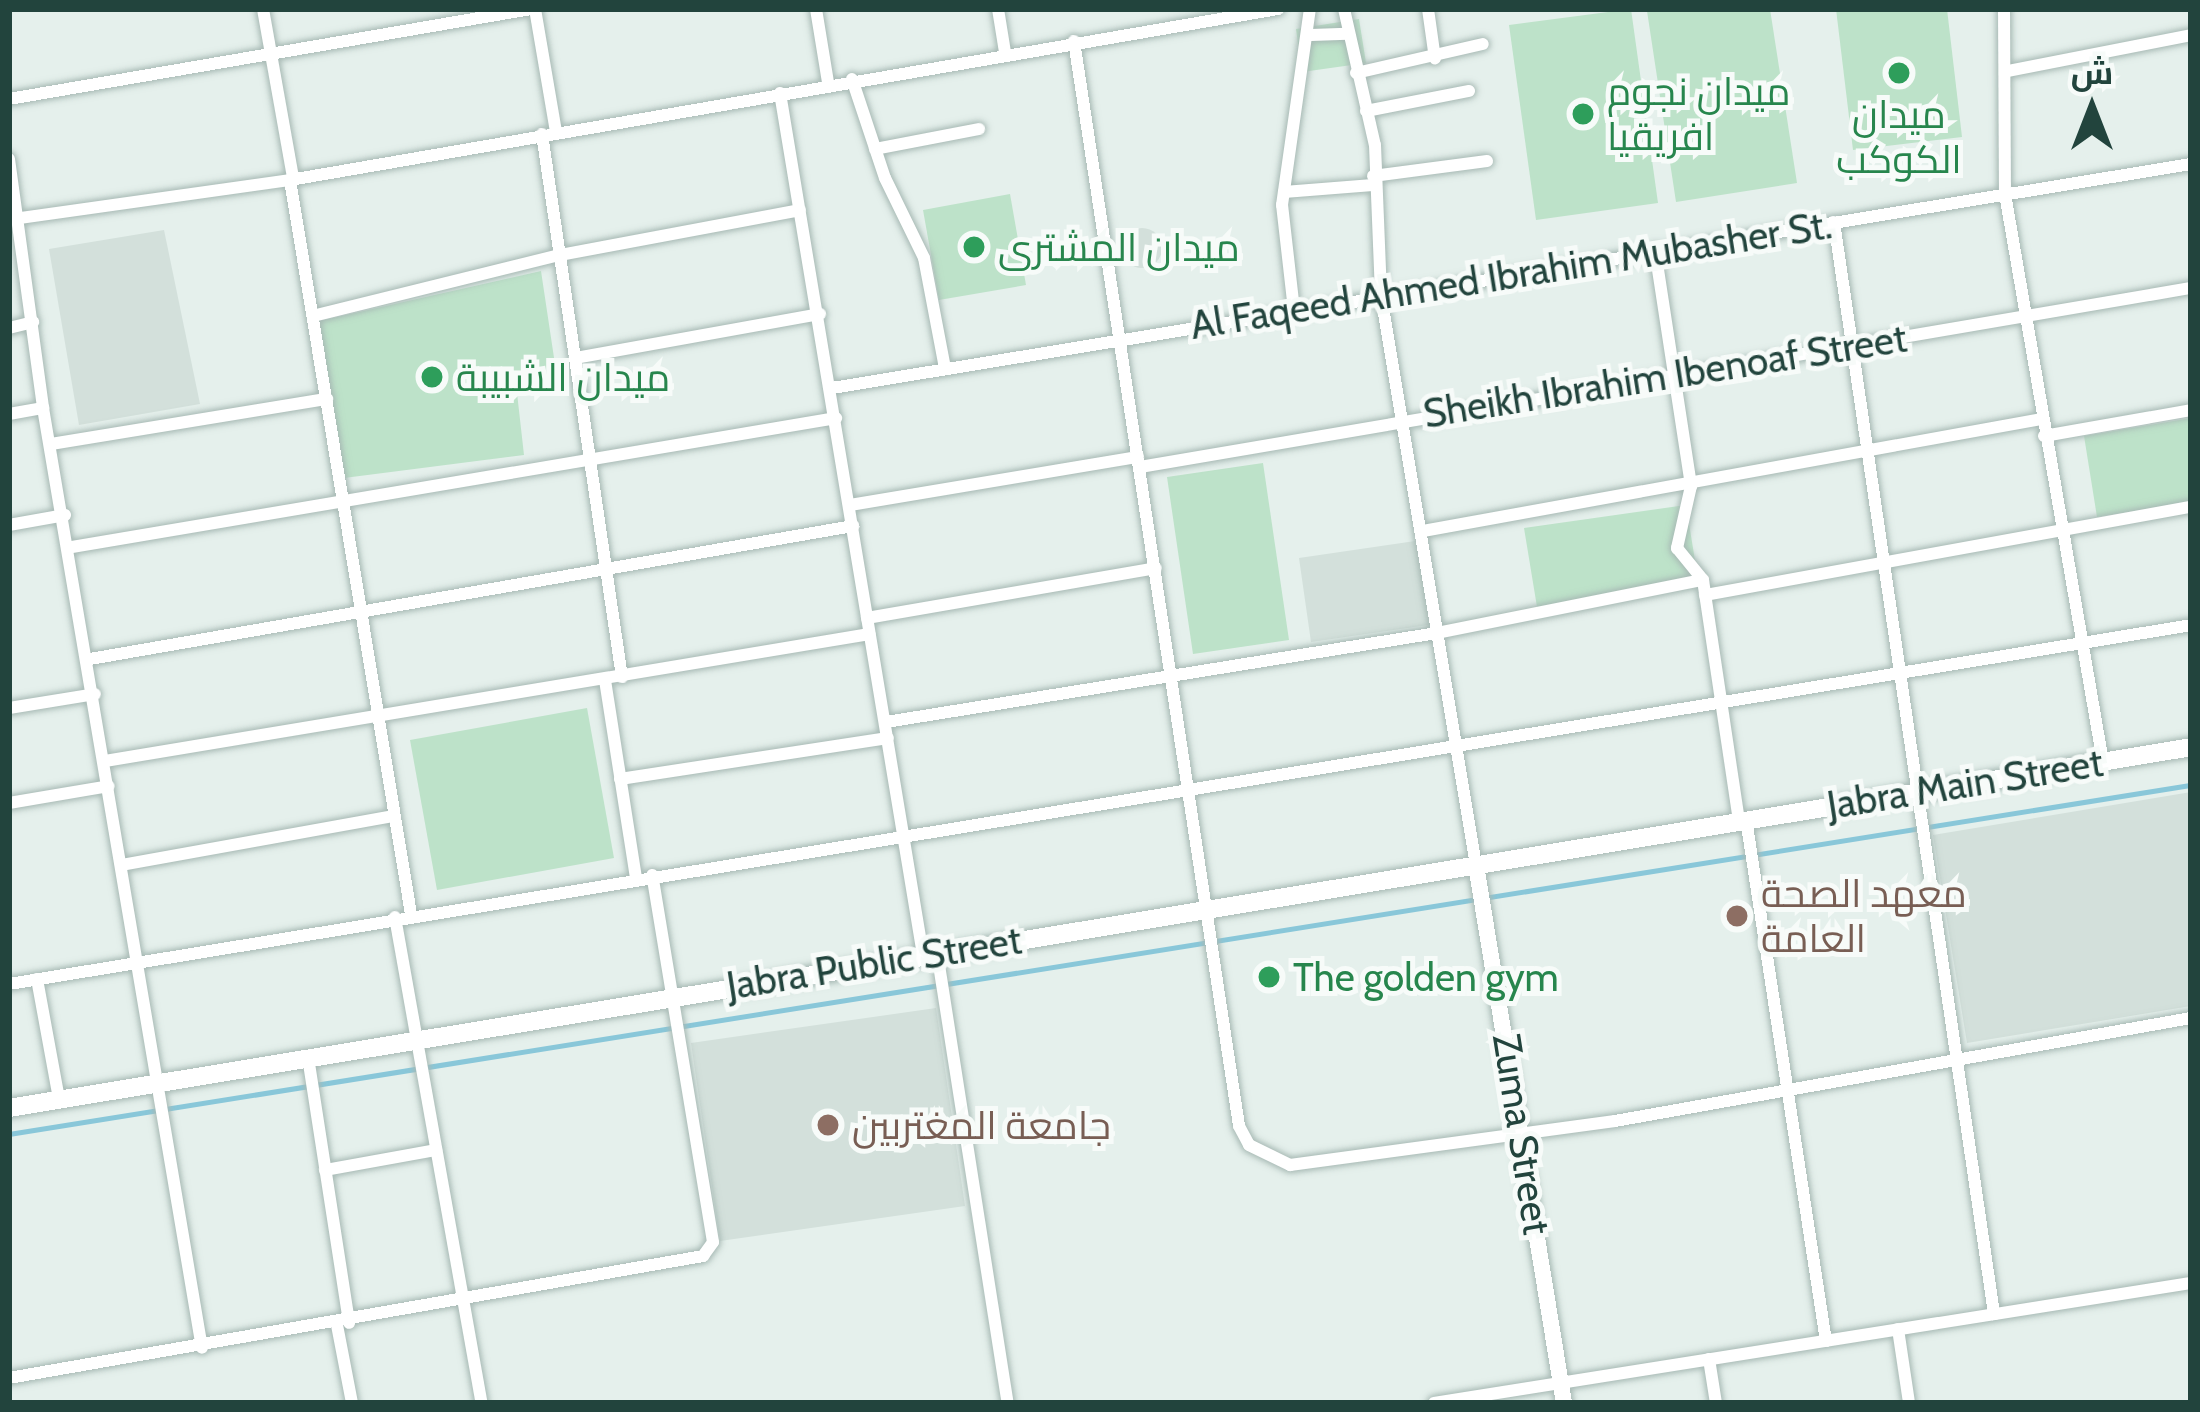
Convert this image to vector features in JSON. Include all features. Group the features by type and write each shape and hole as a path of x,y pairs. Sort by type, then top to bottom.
{"main road":[{"name":"Jabra Main Street","path":"1743,819 2191,748"},
{"name":"Jabra Public Street","path":"9,1108 1743,819"}],"street":[{"path":"263,9 327,399 356,612 411,914"},
{"path":"9,99 533,9 560,255 622,676"},
{"path":"816,9 828,82"},
{"path":"998,9 1005,52"},
{"path":"20,218 291,179 1074,41 1184,16 1278,9"},
{"path":"1294,310 1284,192 1311,35 1310,9"},
{"path":"1344,9 1366,111 1381,296 1476,865"},
{"path":"1428,9 1435,59"},
{"path":"2003,9 2008,71 2005,194 2103,762"},
{"path":"1311,35 1347,34"},
{"path":"2008,71 2191,35"},
{"path":"1074,41 1239,1126 1267,1160 1290,1165 1785,1094 2191,1018"},
{"path":"1356,73 1435,59 1483,44"},
{"path":"852,79 875,149 924,258 945,368"},
{"path":"1366,111 1469,92"},
{"path":"781,93 867,618 1008,1403"},
{"path":"875,149 979,129"},
{"path":"9,160 43,408 71,547 202,1348"},
{"path":"1284,192 1487,161"},
{"name":"Al Faqeed Ahmed Ibrahim Mubasher St.","path":"832,388 2191,164"},
{"path":"313,316 560,255 800,210"},
{"path":"1834,223 1889,564 1994,1314"},
{"path":"1655,250 1691,486 1677,548 1703,580 1826,1341"},
{"name":"Sheikh Ibrahim Ibenoaf Street","path":"850,505 2024,320 2191,288"},
{"path":"575,358 820,314"},
{"path":"9,328 33,322"},
{"path":"51,444 327,399"},
{"path":"9,414 43,408"},
{"path":"2044,436 2191,410"},
{"path":"71,547 836,418"},
{"path":"1423,531 2041,419"},
{"path":"1706,596 2191,507"},
{"path":"9,525 65,514"},
{"path":"89,659 853,526"},
{"path":"867,618 1156,568"},
{"path":"886,722 1437,633 1703,580"},
{"path":"9,984 411,914 2191,625"},
{"path":"105,761 870,634"},
{"path":"604,680 636,877"},
{"path":"9,708 95,694"},
{"path":"620,779 889,738"},
{"path":"9,803 109,786"},
{"path":"121,865 394,816"},
{"name":"Zuma Street","path":"1476,865 1564,1403"},
{"path":"9,1378 464,1302 711,1250 652,875"},
{"path":"395,917 482,1403"},
{"path":"38,979 59,1099"},
{"path":"308,1058 352,1403"},
{"path":"325,1170 436,1150"},
{"path":"1434,1403 2191,1283"},
{"path":"1898,1329 1909,1403"},
{"path":"1709,1359 1716,1403"}],"shaded area":[{"path":"1142,228 1156,234 1162,248 1156,262 1142,268 1128,262 1122,248 1128,234"},
{"path":"164,230 200,404 79,425 49,249"},
{"path":"1422,540 1435,624 1311,642 1299,558"},
{"path":"2191,792 2191,1006 1967,1043 1933,835"},
{"name":"جامعة المغتربين","path":"936,1008 965,1206 720,1241 691,1043"}],"green space":[{"name":"ميدان نجوم افريقيا","path":"1631,9 1658,203 1536,220 1509,25"},
{"path":"1770,9 1797,183 1676,202 1647,11"},
{"name":"ميدان الكوكب","path":"1836,9 1947,9 1962,137 1853,150"},
{"path":"1359,19 1366,63 1302,72 1296,29"},
{"name":"ميدان المشترى","path":"1010,194 1026,285 939,300 923,210"},
{"name":"ميدان الشبيبة","path":"541,271 556,371 516,384 524,455 344,478 319,321"},
{"path":"2191,418 2191,502 2097,517 2084,436"},
{"path":"1263,463 1289,640 1193,654 1167,477"},
{"path":"1686,505 1698,579 1537,607 1524,528"},
{"path":"587,708 614,858 437,890 410,740"}],"waterway":[{"path":"9,1134 2191,785"}],"place":[{"name":"ميدان الكوكب","path":"1899,73"},
{"name":"ميدان نجوم افريقيا","path":"1583,114"},
{"name":"ميدان المشترى","path":"974,247"},
{"name":"ميدان الشبيبة","path":"432,377"},
{"name":"معهد الصحة العامة","path":"1737,916"},
{"name":"The golden gym","path":"1269,977"},
{"name":"جامعة المغتربين","path":"828,1125"}]}
